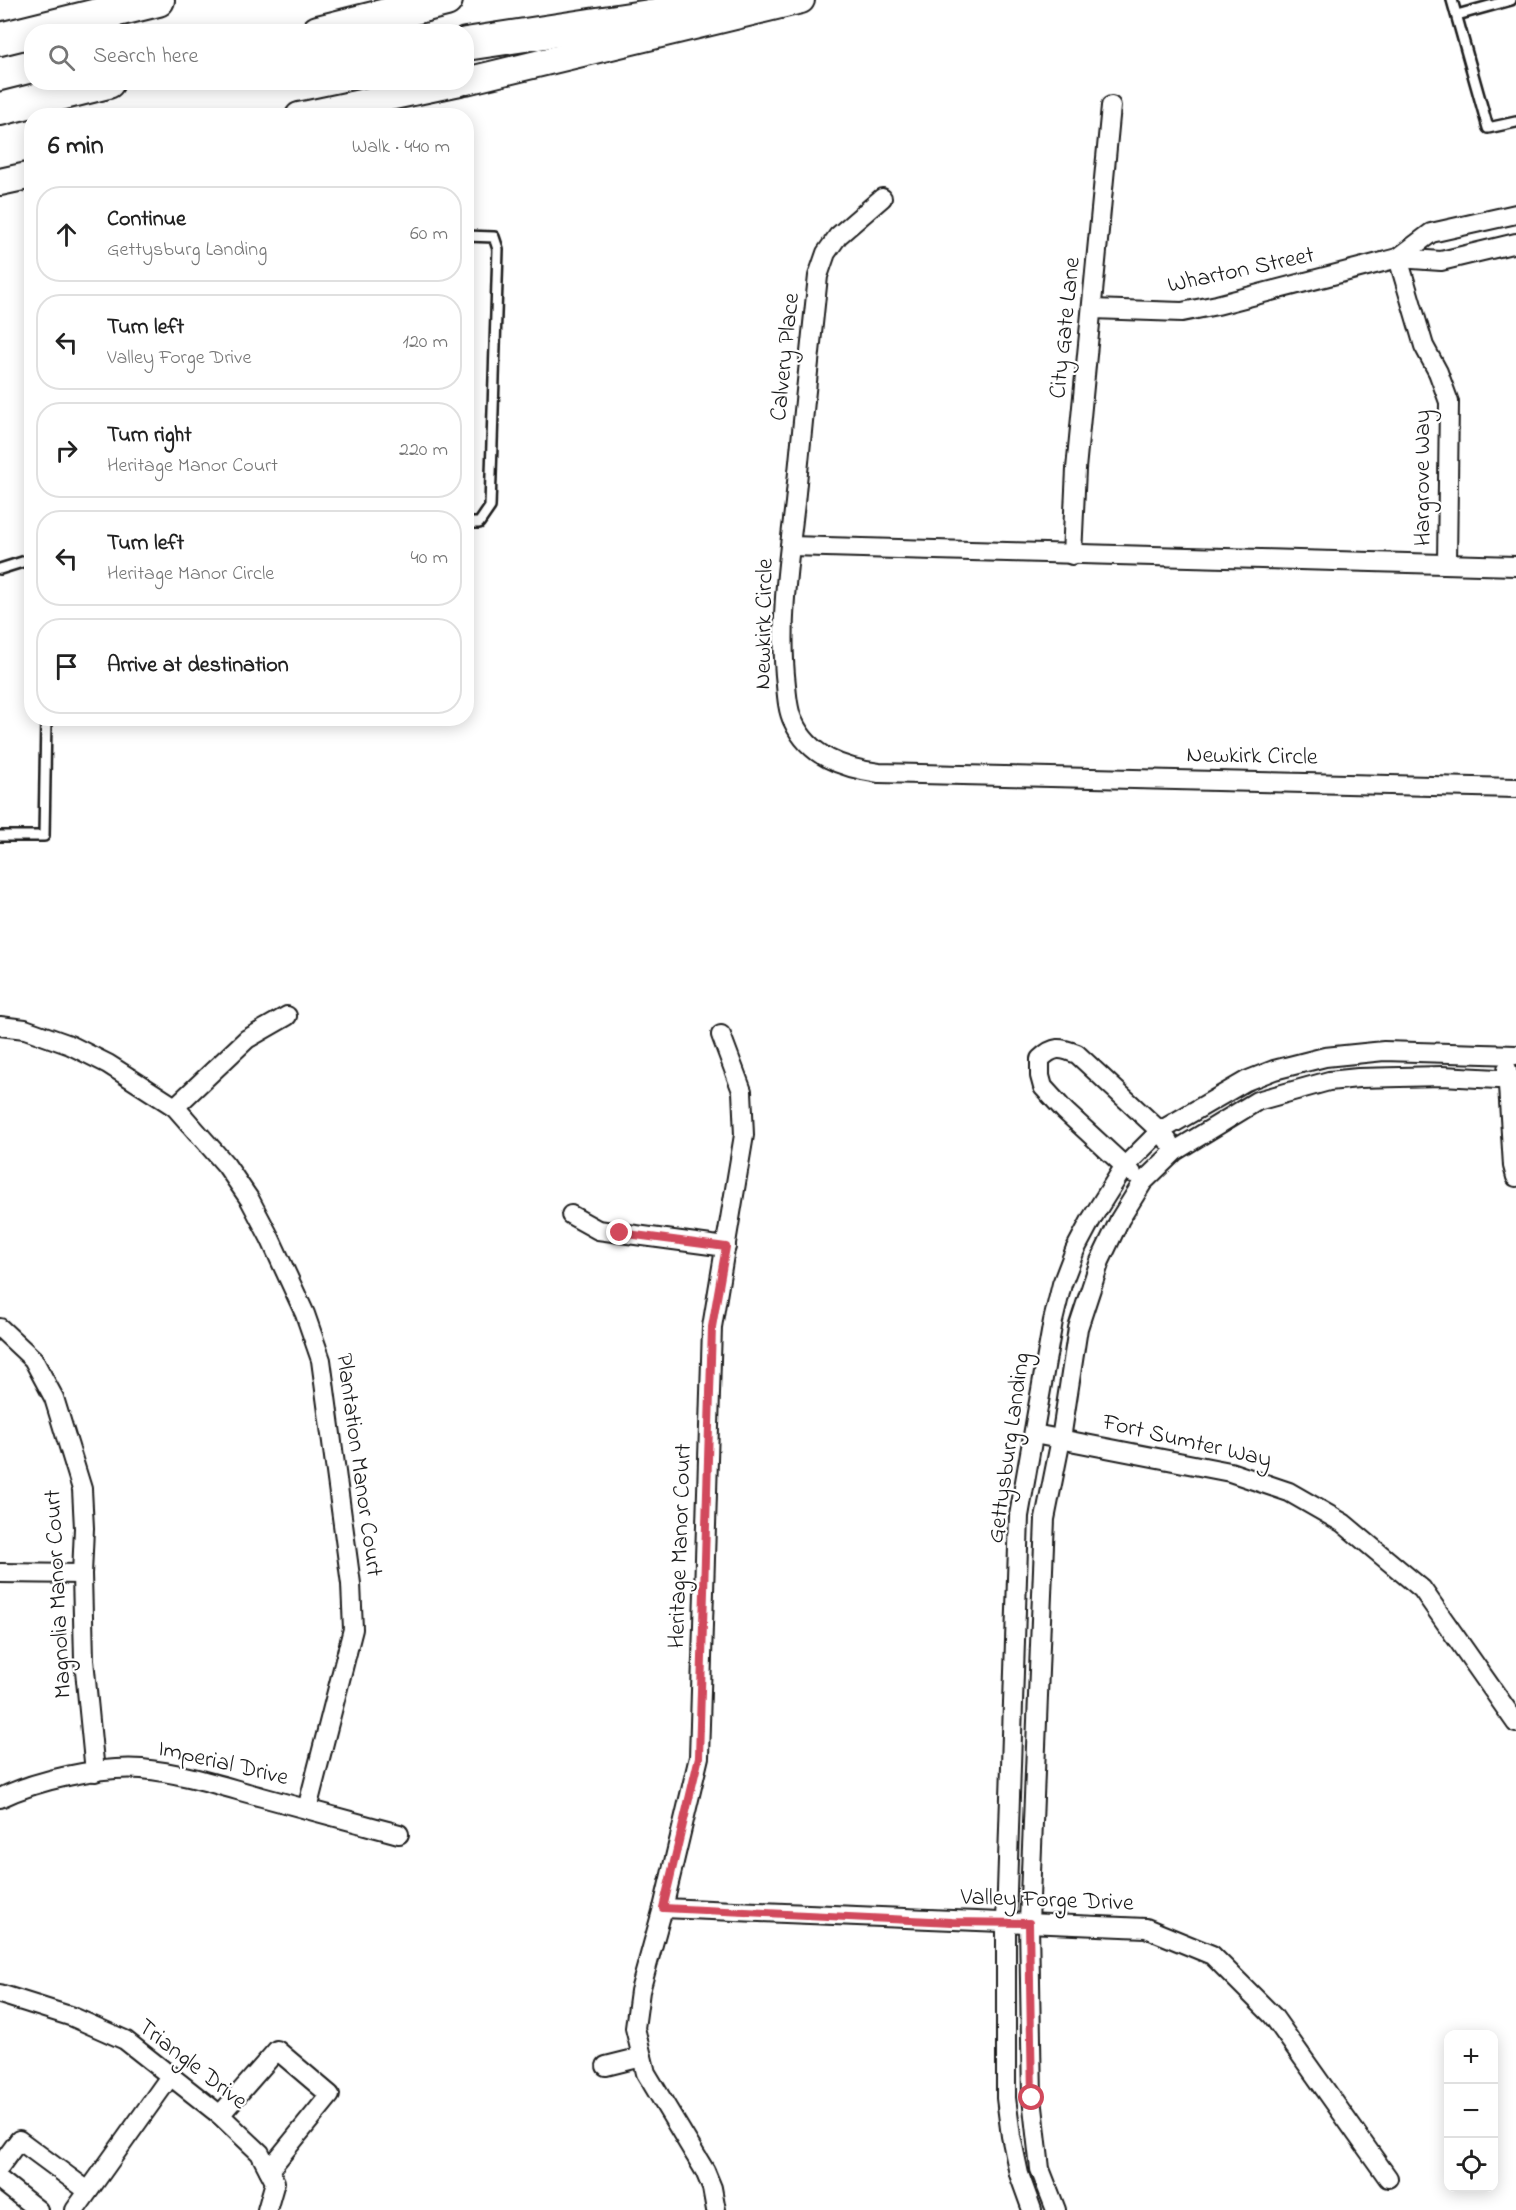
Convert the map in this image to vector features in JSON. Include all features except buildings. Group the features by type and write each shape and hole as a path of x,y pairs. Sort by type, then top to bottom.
{"highway":[{"path":"61,24 158,0"},
{"path":"350,24 446,0"},
{"path":"474,43 755,0"},
{"path":"0,39 24,33"},
{"path":"0,109 76,90"}],"main road":[{"path":"474,79 801,0"},
{"path":"337,108 422,90"},
{"path":"0,182 24,177"}],"street":[{"name":"City Gate Lane","path":"1072,555 1076,469 1111,106"},
{"name":"Calvery Place","path":"790,546 818,276 826,254 838,236 882,198"},
{"name":"Wharton Street","path":"1398,258 1431,233 1516,214"},
{"name":"Wharton Street","path":"1092,309 1182,312 1398,258 1441,261 1516,243"},
{"name":"Hargrove Way","path":"1398,258 1424,346 1438,372 1449,402 1447,563"},
{"name":"Newkirk Circle","path":"1516,566 790,546 783,664 787,699 793,721 806,741 824,757 850,769 879,772 1516,788"},
{"path":"175,1107 247,1039 287,1016"},
{"name":"Plantation Manor Court","path":"0,1026 25,1029 70,1045 108,1064 175,1107 226,1165 250,1200 305,1314 321,1360 351,1584 352,1629 307,1809"},
{"name":"Heritage Manor Court","path":"716,2210 712,2188 705,2171 646,2073 634,2028 640,1991 663,1908 699,1757 712,1327 744,1135 742,1091 721,1035"},
{"path":"1143,1182 1065,1112 1043,1087 1040,1076 1040,1059 1049,1051 1062,1048 1077,1054 1160,1131 1175,1151"},
{"name":"Gettysburg Landing","path":"1032,2210 1015,2155 1006,2098 1006,1922 1019,1516 1053,1321 1062,1284 1075,1250 1124,1167 1160,1131 1246,1081 1274,1070 1325,1057 1384,1051 1511,1055"},
{"path":"1511,1055 1513,1166 1516,1177"},
{"name":"Gettysburg Landing","path":"1056,2210 1040,2169 1032,2098 1029,1923 1045,1519 1061,1439 1078,1328 1100,1262 1120,1219 1143,1182 1175,1151 1257,1101 1329,1081 1442,1076 1512,1080"},
{"path":"571,1215 598,1230 726,1247"},
{"name":"Magnolia Manor Court","path":"0,1328 33,1359 54,1398 82,1489 84,1660 95,1772"},
{"name":"Fort Sumter Way","path":"1034,1434 1230,1472 1289,1492 1343,1523 1422,1589 1516,1723"},
{"path":"0,1573 82,1574"},
{"name":"Imperial Drive","path":"0,1798 20,1788 63,1777 140,1769 188,1776 399,1834"},
{"name":"Valley Forge Drive","path":"663,1908 1146,1929 1212,1955 1273,2016 1388,2178"},
{"name":"Triangle Drive","path":"0,1994 73,2017 125,2040 171,2075 220,2115 260,2153 275,2182 268,2208"},
{"path":"220,2115 277,2050 330,2095 268,2170"},
{"path":"606,2066 642,2057"},
{"path":"75,2210 171,2075"},
{"path":"0,2166 19,2140 88,2191"},
{"path":"0,2180 38,2210"}],"lane":[{"path":"1452,0 1488,128 1516,122"},
{"path":"1457,15 1511,0"},
{"path":"474,236 494,237 498,249 490,507 479,523 474,523"},
{"path":"0,569 24,562"},
{"path":"0,836 44,836 46,726"}],"route":[{"path":"620,1233 726,1247 712,1327 699,1757 663,1908 952,1922 1029,1923 1032,2098"}]}
